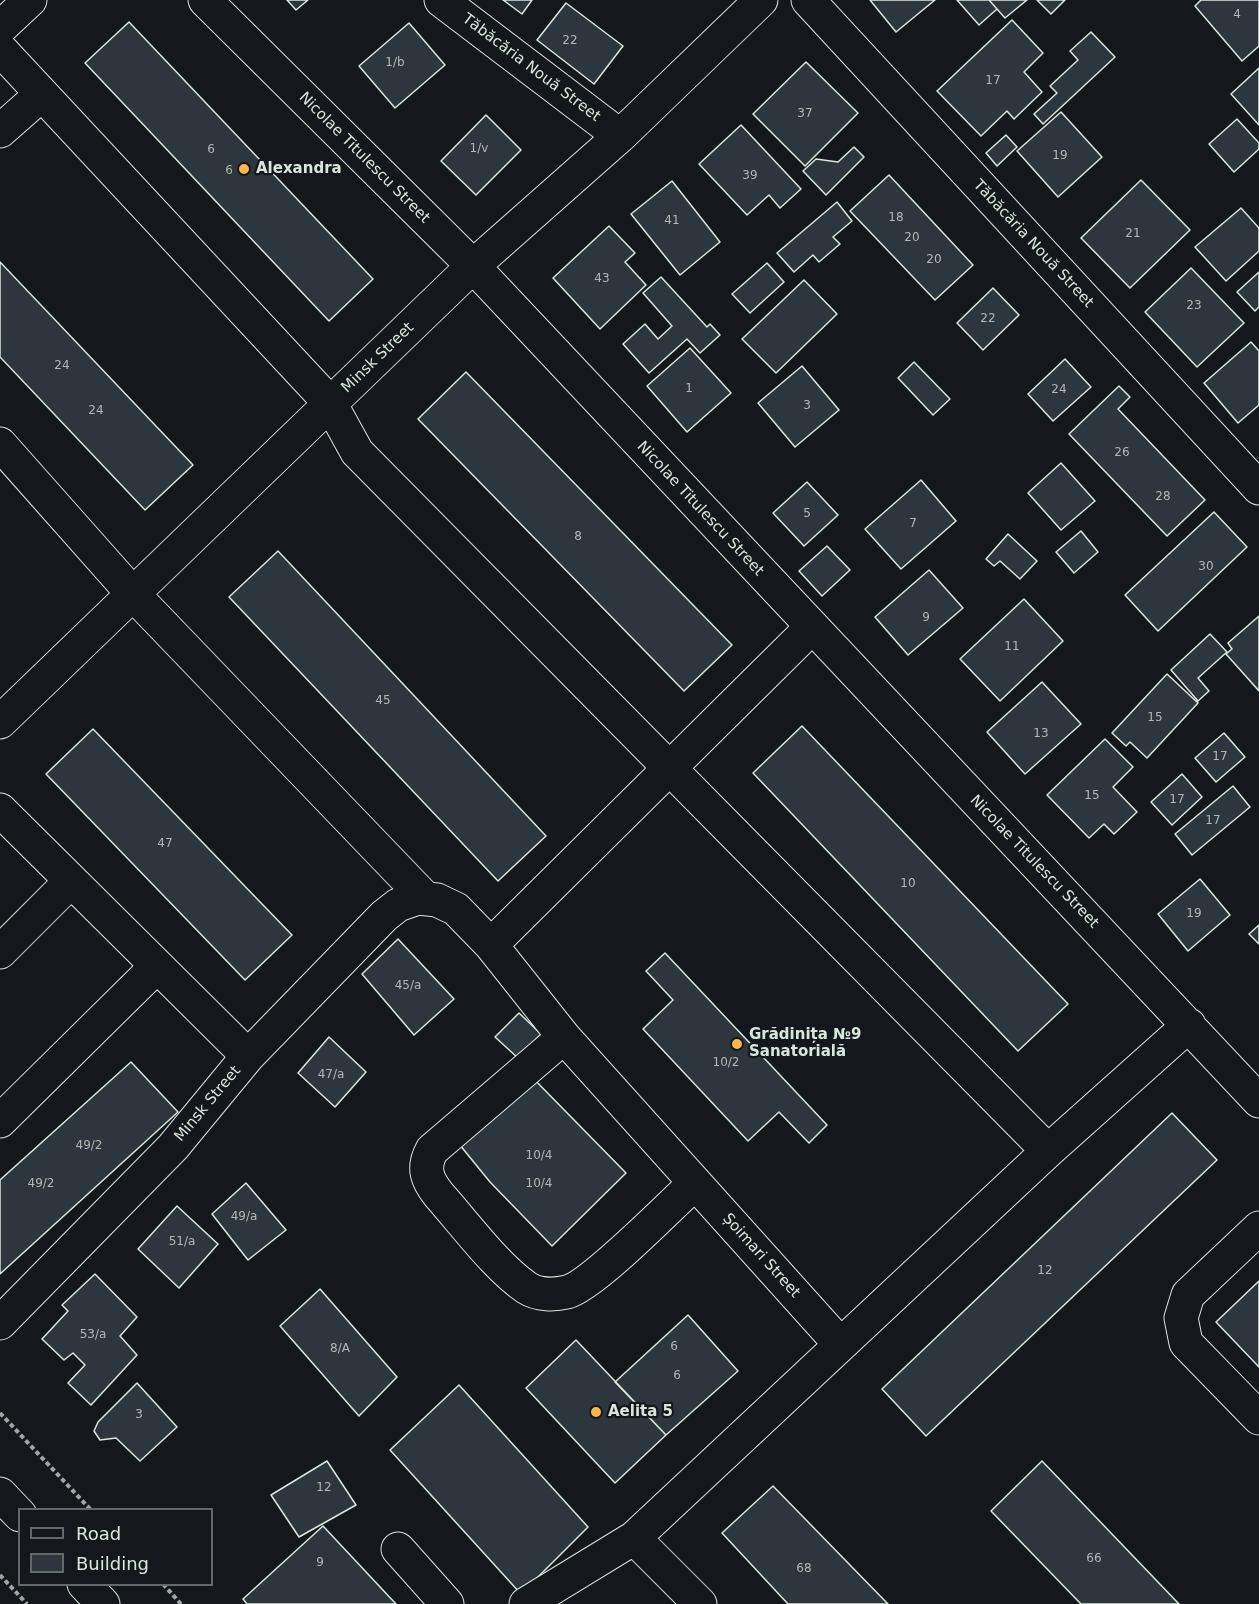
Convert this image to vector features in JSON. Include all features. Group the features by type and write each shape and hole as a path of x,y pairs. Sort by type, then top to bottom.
{"street":[{"path":"30,0 2,29 42,94 330,403 357,452 1048,1151"},
{"name":"Nicolae Titulescu Street","path":"205,0 473,266 811,628 1259,1101"},
{"name":"Tăbăcăria Nouă Street","path":"441,0 620,136"},
{"name":"Minsk Street","path":"0,722 473,266 620,136 761,0"},
{"name":"Tăbăcăria Nouă Street","path":"808,0 1259,488"},
{"path":"0,131 42,94"},
{"path":"0,444 133,594 425,898"},
{"path":"491,945 811,628"},
{"path":"0,810 248,1056"},
{"path":"0,952 71,881"},
{"name":"Minsk Street","path":"0,1323 173,1146 248,1056 384,916 408,901 425,898"},
{"name":"Șoimari Street","path":"425,898 437,900 456,909 491,945 564,1037 840,1344"},
{"path":"0,1121 157,966"},
{"path":"526,1604 634,1538 1048,1151 1189,1025"},
{"path":"564,1037 432,1150 426,1169 429,1182 439,1195 514,1278 529,1289 543,1294 568,1292 589,1280 695,1183"},
{"path":"1259,1228 1188,1295 1181,1318 1186,1343 1259,1418"},
{"path":"0,1494 18,1513"},
{"path":"634,1538 683,1598"},
{"path":"398,1549 447,1604"},
{"path":"86,1586 103,1604"}],"path":[{"path":"0,1413 90,1508"},
{"path":"0,1575 27,1604"},
{"path":"165,1586 181,1604"}],"building":[{"path":"287,0 308,0 296,10"},
{"path":"503,0 532,0 522,14"},
{"path":"870,0 935,0 896,32"},
{"path":"957,0 989,0 997,9 979,25"},
{"path":"989,0 1027,0 1005,18"},
{"path":"1037,0 1065,0 1051,14"},
{"path":"1201,0 1259,0 1259,46 1242,61 1195,6"},
{"path":"566,3 623,46 594,84 537,40"},
{"path":"1012,20 1043,53 1024,72 1042,92 1014,119 1007,111 981,136 937,91"},
{"path":"129,22 373,279 329,321 85,63"},
{"path":"409,23 445,65 395,108 359,66"},
{"path":"1091,32 1115,57 1043,124 1034,114 1057,93 1050,86 1078,60 1070,51"},
{"path":"806,62 858,113 805,166 753,114"},
{"path":"1259,68 1259,125 1231,94"},
{"path":"1061,112 1102,157 1058,197 1017,151"},
{"path":"486,115 521,150 476,195 441,161"},
{"path":"1237,119 1259,143 1259,149 1234,172 1209,144"},
{"path":"741,125 801,189 780,208 769,195 747,215 699,164"},
{"path":"1006,135 1017,147 997,166 986,153"},
{"path":"854,147 864,157 826,195 803,171 816,159 838,162"},
{"path":"889,175 973,265 935,300 850,211"},
{"path":"1141,180 1190,230 1130,288 1081,238"},
{"path":"672,181 720,242 680,275 631,214"},
{"path":"837,202 852,221 833,237 840,244 819,262 813,255 794,272 777,253"},
{"path":"1241,208 1259,228 1259,251 1226,281 1195,247"},
{"path":"609,226 635,253 625,262 646,285 600,329 553,278"},
{"path":"0,262 193,465 145,510 0,357"},
{"path":"767,263 784,282 750,313 732,294"},
{"path":"1191,268 1244,323 1197,367 1145,312"},
{"path":"1259,272 1259,307 1255,311 1237,292"},
{"path":"661,277 707,327 710,324 720,335 700,353 687,339 649,373 623,344 645,324 658,339 672,326 643,293"},
{"path":"804,280 837,314 776,373 742,339"},
{"path":"993,288 1019,315 983,350 957,323"},
{"path":"1251,342 1259,351 1259,405 1238,423 1204,383"},
{"path":"690,348 731,393 687,432 647,386"},
{"path":"1065,359 1091,387 1053,421 1028,394"},
{"path":"914,362 950,399 933,415 898,378"},
{"path":"802,366 839,410 795,447 758,403"},
{"path":"466,372 732,645 684,691 418,419"},
{"path":"1119,386 1130,397 1118,409 1205,500 1167,536 1069,434"},
{"path":"1061,463 1095,501 1061,530 1028,493"},
{"path":"921,480 956,521 901,569 865,529"},
{"path":"807,482 838,515 804,546 773,513"},
{"path":"1214,512 1247,547 1158,631 1125,595"},
{"path":"1081,531 1098,552 1074,573 1056,552"},
{"path":"1008,534 1037,561 1020,579 1000,561 994,566 986,559"},
{"path":"827,546 850,570 822,596 799,571"},
{"path":"278,551 546,836 498,881 229,597"},
{"path":"929,570 963,608 908,655 875,617"},
{"path":"1024,599 1063,641 1000,701 960,659"},
{"path":"1259,616 1259,691 1226,654 1232,649 1228,643"},
{"path":"1210,634 1227,652 1198,678 1209,691 1198,701 1171,670"},
{"path":"1167,674 1198,703 1147,758 1130,742 1126,746 1112,733"},
{"path":"1042,682 1081,724 1025,774 987,732"},
{"path":"802,726 1068,1004 1018,1051 753,773"},
{"path":"93,729 292,935 245,980 46,774"},
{"path":"1224,733 1245,757 1216,782 1195,758"},
{"path":"1105,739 1133,767 1113,787 1137,812 1114,834 1104,824 1089,838 1047,795"},
{"path":"1182,774 1202,797 1172,825 1151,802"},
{"path":"1233,786 1250,807 1192,855 1175,834"},
{"path":"1200,879 1230,915 1188,951 1158,914"},
{"path":"1259,925 1259,944 1249,934"},
{"path":"398,939 454,999 414,1035 362,974"},
{"path":"665,953 827,1125 809,1143 779,1112 748,1141 643,1029 673,1000 646,971"},
{"path":"519,1013 541,1034 518,1058 495,1037"},
{"path":"329,1037 366,1072 335,1107 298,1073"},
{"path":"131,1062 178,1112 0,1274 0,1180"},
{"path":"527,1072 626,1173 552,1246 490,1182 455,1139"},
{"path":"1172,1113 1217,1160 926,1436 882,1389"},
{"path":"246,1183 286,1230 248,1260 212,1214"},
{"path":"177,1206 218,1244 179,1288 138,1249"},
{"path":"95,1274 137,1317 120,1336 137,1355 91,1405 68,1383 85,1365 73,1353 64,1360 42,1339 68,1311 62,1305"},
{"path":"1259,1281 1259,1367 1216,1322"},
{"path":"320,1289 397,1377 359,1416 280,1326"},
{"path":"688,1315 738,1371 666,1435 615,1382"},
{"name":"Aelita 5","path":"576,1340 666,1435 615,1483 526,1388"},
{"path":"137,1383 177,1427 140,1461 116,1438 100,1440 94,1431 98,1422"},
{"path":"459,1385 588,1527 521,1594 390,1450"},
{"path":"327,1461 356,1505 299,1537 271,1495"},
{"path":"1042,1461 1179,1604 1081,1604 991,1511"},
{"path":"773,1486 888,1604 788,1604 722,1533"},
{"path":"323,1526 396,1604 247,1604 243,1599"}],"place":[{"name":"Alexandra","path":"244,169"},
{"name":"Grădinița №9 Sanatorială","path":"737,1044"},
{"name":"Aelita 5","path":"596,1412"}]}
